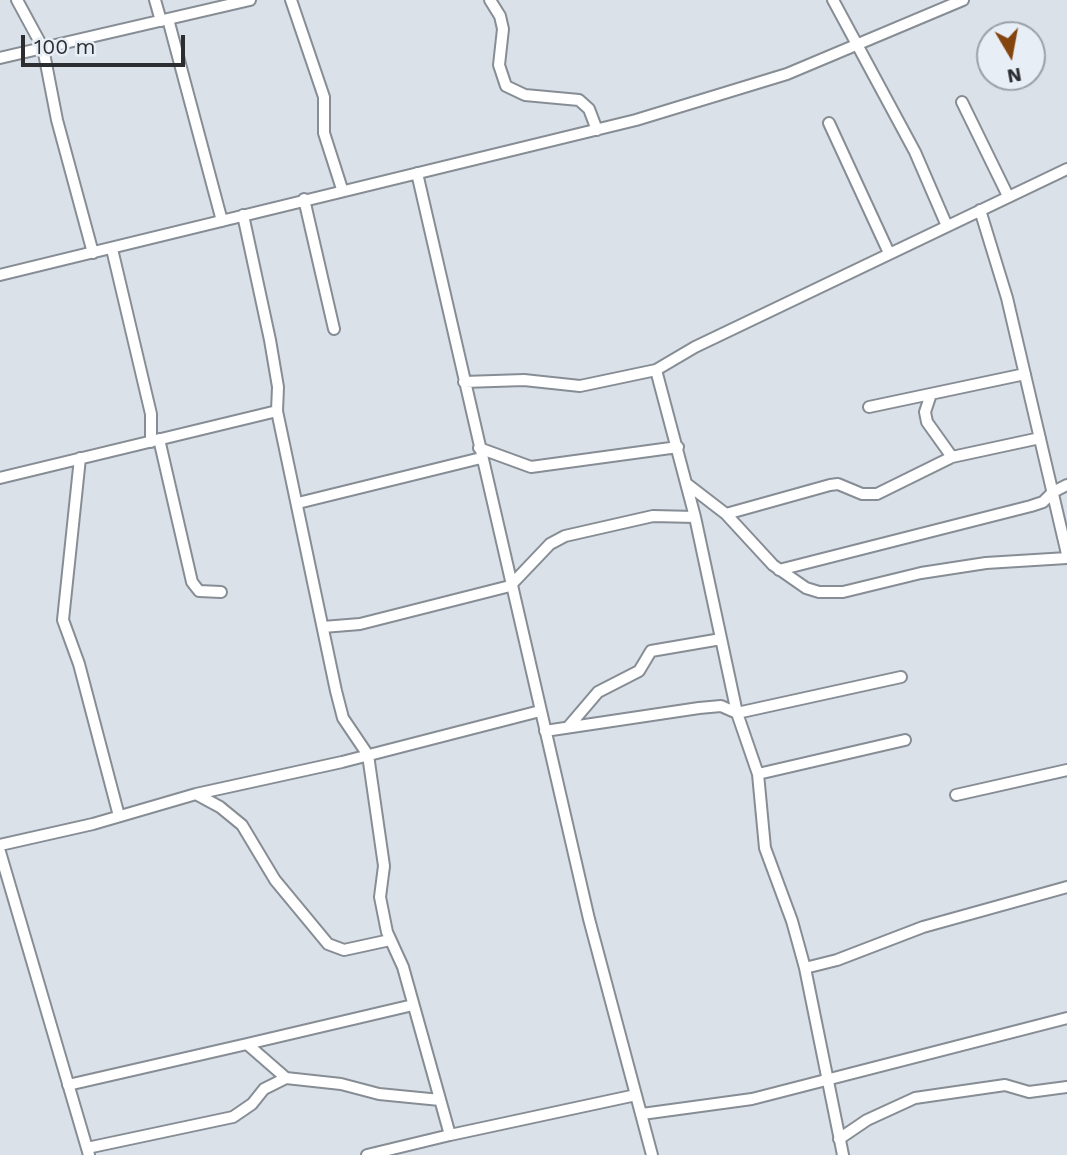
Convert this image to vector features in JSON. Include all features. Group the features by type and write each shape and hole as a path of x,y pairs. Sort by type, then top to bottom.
{"street":[{"path":"17,0 43,48 57,120 93,253"},
{"path":"155,0 164,20 222,221"},
{"path":"0,58 250,0"},
{"path":"291,0 324,97 324,133 342,189"},
{"path":"490,0 500,16 503,29 499,65 506,86 525,95 579,100 589,109 597,130"},
{"path":"833,0 915,152 947,226"},
{"path":"0,275 342,189 597,130 729,93 858,47 963,0"},
{"path":"962,102 1008,196"},
{"path":"829,122 889,253"},
{"path":"464,382 524,380 580,386 656,370 695,347 1067,169"},
{"path":"417,173 510,586 589,919 654,1153"},
{"path":"304,199 334,329"},
{"path":"687,484 726,514 779,570 806,588 831,592 986,563 1067,556 1007,298 980,210"},
{"path":"243,215 270,340 278,387 277,411 343,718 368,755 384,866 380,897 390,940 402,967 450,1135"},
{"path":"111,249 155,440 192,582 199,591 221,592"},
{"path":"656,370 695,517 737,713 758,774 765,848 792,921 805,968 843,1155"},
{"path":"869,407 1025,374"},
{"path":"931,394 926,405 927,422 952,457"},
{"path":"0,478 277,411"},
{"path":"726,514 830,485 838,484 862,494 877,494 952,457 1040,438"},
{"path":"298,503 480,453 531,467 678,447"},
{"path":"80,458 63,620 79,664 119,817"},
{"path":"779,570 1031,506 1043,502 1053,492 1067,485"},
{"path":"323,627 360,624 510,586 550,544 565,536 653,516 695,517"},
{"path":"569,726 598,692 639,671 652,651 720,639"},
{"path":"545,731 721,706 737,713 901,677"},
{"path":"0,845 119,817 196,794 368,755 540,711"},
{"path":"758,774 905,740"},
{"path":"956,795 1067,770"},
{"path":"196,794 220,807 242,825 275,880 328,944 344,950 390,940"},
{"path":"0,852 88,1151 233,1117 252,1104 264,1089 286,1078 341,1084 391,1096 440,1100"},
{"path":"805,968 838,960 923,927 1067,887"},
{"path":"68,1085 413,1005"},
{"path":"642,1114 752,1099 1067,1018"},
{"path":"247,1044 286,1078"},
{"path":"839,1139 867,1120 915,1098 947,1096 1005,1085 1029,1092 1067,1087"},
{"path":"368,1155 636,1095"}]}
